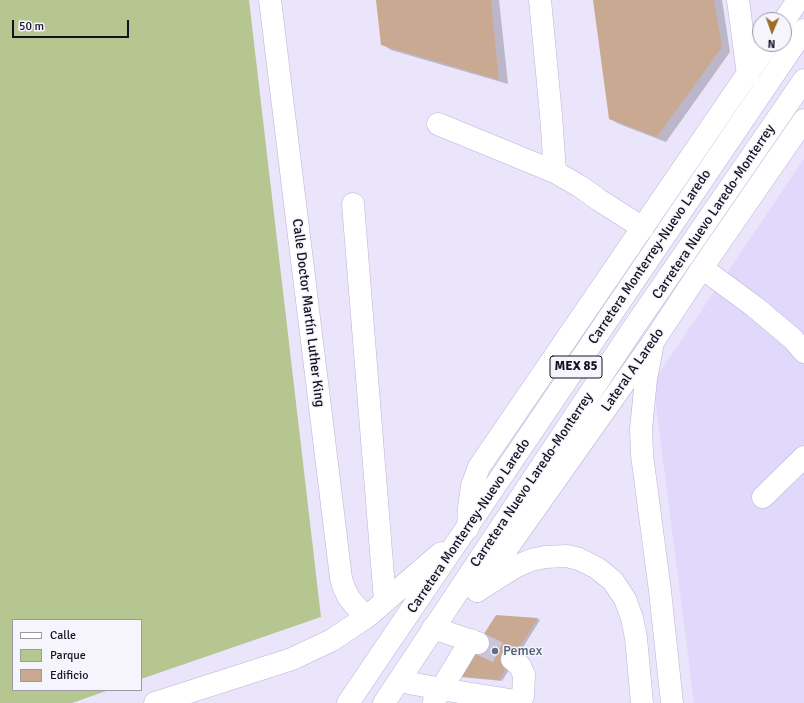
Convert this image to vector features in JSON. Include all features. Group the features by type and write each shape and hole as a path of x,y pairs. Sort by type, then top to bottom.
{"main road":[{"name":"Calle Doctor Martín Luther King","path":"270,0 341,578 349,598 359,610 368,616"},
{"path":"540,0 555,172"},
{"path":"738,0 748,75"},
{"path":"790,12 798,0"},
{"name":"Carretera Monterrey-Nuevo Laredo","path":"348,703 466,531 804,30"},
{"path":"155,703 292,659 332,640 368,616 466,531 472,486 479,467 763,52"},
{"name":"Carretera Nuevo Laredo-Monterrey","path":"384,703 632,330 804,80"},
{"name":"Lateral A Laredo","path":"449,604 477,591 653,342 804,120"},
{"path":"438,124 555,172 581,187 643,228"},
{"path":"353,204 385,601"},
{"path":"702,268 761,312 793,339 804,352"},
{"path":"653,342 646,379 641,429 642,454 659,576 672,703"},
{"path":"763,497 804,457"},
{"path":"477,591 515,567 531,560 545,557 567,556 579,559 597,568 613,581 625,599 632,618 636,638 642,703"},
{"path":"433,628 475,642 437,696"},
{"path":"399,681 437,696 516,701 521,700 523,697 524,675 520,666 512,659"}],"shaded area":[{"path":"804,159 804,703 694,703 653,382"}],"green space":[{"path":"0,0 249,0 321,617 142,679 142,619 12,619 12,691 106,691 72,703 0,703"}],"building":[{"path":"376,0 491,0 499,80 381,45"},
{"path":"593,0 714,0 722,47 657,137 609,119"},
{"name":"Pemex","path":"496,615 538,618 499,680 457,676"}],"tunnel":[{"path":"478,643 512,659"}],"place":[{"name":"Pemex","path":"495,651"}]}
